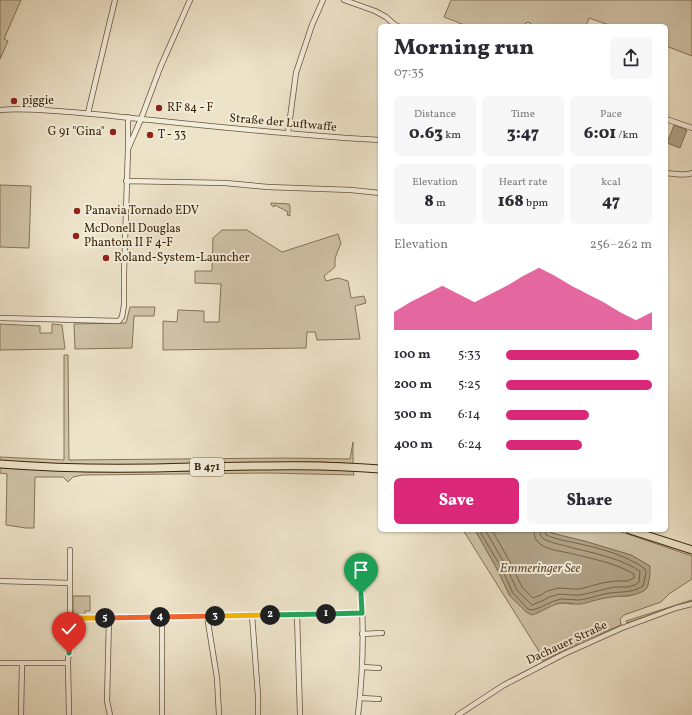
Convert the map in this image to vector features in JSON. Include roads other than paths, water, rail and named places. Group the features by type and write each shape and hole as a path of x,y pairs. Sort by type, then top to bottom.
{"highway":[{"name":"B 471","path":"0,464 91,469 296,465 378,469"},
{"path":"636,532 692,550"}],"street":[{"path":"88,113 115,0"},
{"path":"128,149 160,68 190,0"},
{"path":"288,133 296,73 312,25 323,0"},
{"path":"344,0 375,11 386,17 394,24"},
{"name":"Straße der Luftwaffe","path":"0,110 23,109 88,113 212,127 378,140"},
{"path":"0,318 119,321 122,317 124,305 128,118"},
{"path":"668,120 692,128"},
{"path":"668,173 688,175 692,173"},
{"path":"126,181 225,184 351,190 378,193"},
{"path":"68,715 70,550"},
{"path":"0,581 70,583"},
{"path":"358,715 362,667 361,587"},
{"name":"Dachauer Straße","path":"458,715 504,685 564,654 622,628 692,604"},
{"path":"70,618 362,613"},
{"path":"297,614 300,715"},
{"path":"252,615 258,715"},
{"path":"207,616 218,678 219,715"},
{"path":"162,617 162,715"},
{"path":"109,618 107,702 110,715"},
{"path":"362,634 382,633"},
{"path":"0,663 68,663"},
{"path":"21,715 22,663"},
{"path":"362,667 379,668"},
{"path":"360,698 379,699"}],"water":[{"path":"674,125 687,130 680,148 668,143"},
{"name":"Emmeringer See","path":"476,532 550,532 631,555 650,566 647,588 641,593 603,598 582,604 560,603 532,615 526,612 510,596"}],"place":[{"name":"piggie","path":"14,101"},
{"name":"RF 84 - F","path":"159,108"},
{"name":"G 91 \"Gina\"","path":"113,132"},
{"name":"T - 33","path":"150,135"},
{"name":"Panavia Tornado EDV","path":"77,211"},
{"name":"McDonell Douglas Phantom II F 4-F","path":"76,236"},
{"name":"Roland-System-Launcher","path":"106,258"}]}
